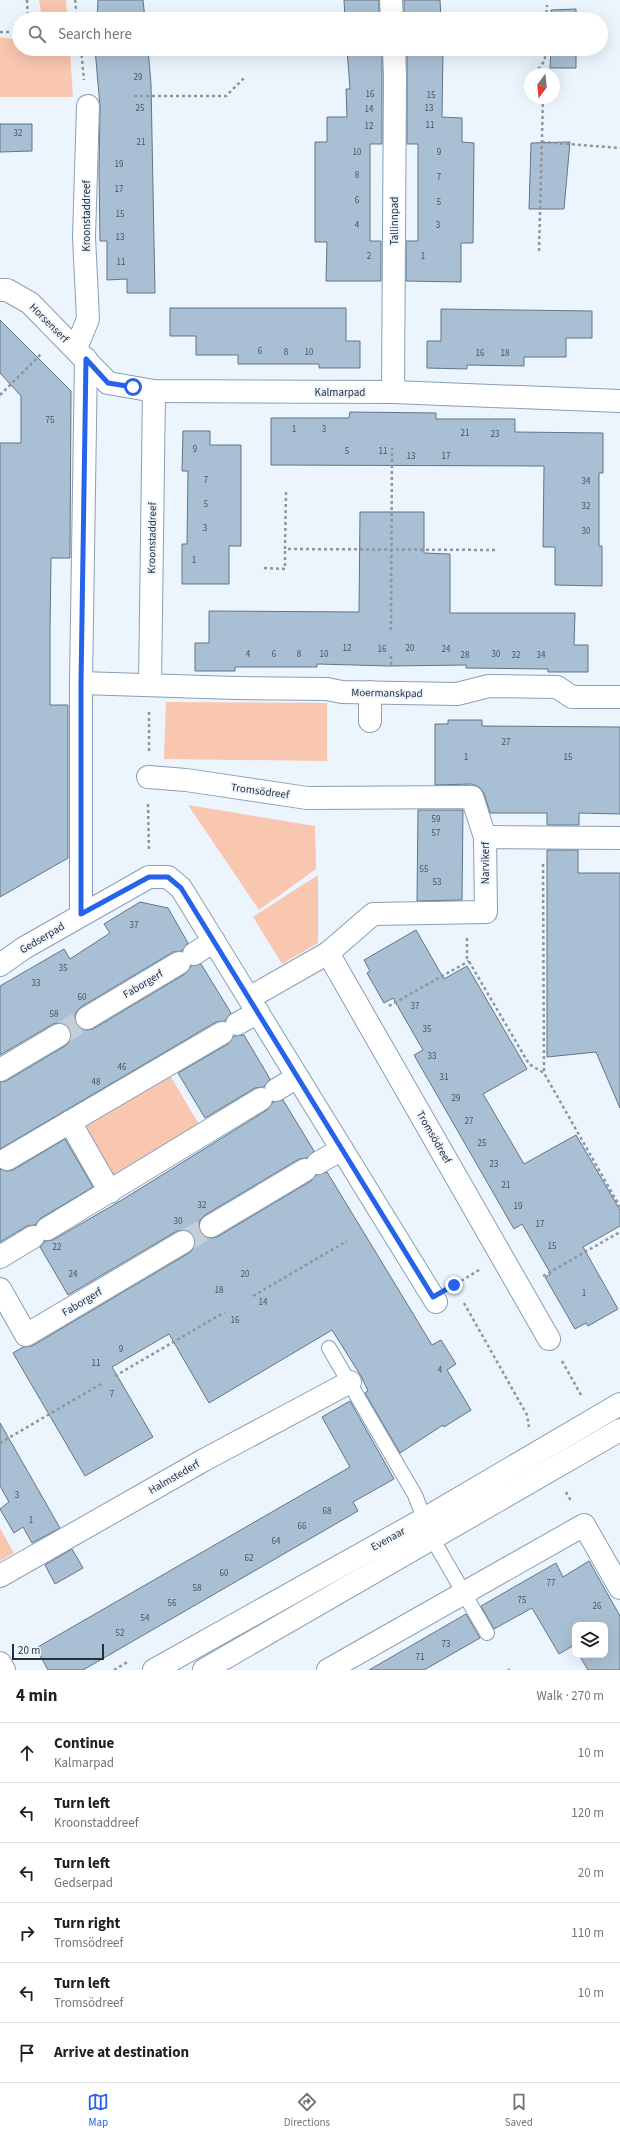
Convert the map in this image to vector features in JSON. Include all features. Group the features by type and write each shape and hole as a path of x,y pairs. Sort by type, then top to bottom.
{"street":[{"path":"391,0 392,12"},
{"name":"Tallinnpad","path":"393,392 394,56"},
{"name":"Kroonstaddreef","path":"81,914 81,683 74,347 88,318 84,237 88,106"},
{"name":"Horsenserf","path":"0,290 7,290 30,302 74,347"},
{"name":"Kalmarpad","path":"74,347 108,383 154,391 393,392 620,401"},
{"name":"Kroonstaddreef","path":"150,685 154,391"},
{"name":"Moermanskpad","path":"81,683 326,689 342,692 457,694 489,686 557,687 572,697 620,697"},
{"path":"370,692 370,721"},
{"name":"Tromsödreef","path":"148,777 186,780 306,798 472,798 485,836"},
{"name":"Narvikerf","path":"328,953 373,914 486,912 485,836 620,838"},
{"name":"Gedserpad","path":"0,965 24,948 81,914 149,877 168,877 181,888 214,941"},
{"path":"214,941 434,1300"},
{"name":"Faborgerf","path":"87,1018 214,941"},
{"path":"7,1159 229,1029 253,1005 328,953"},
{"name":"Tromsödreef","path":"328,953 549,1339"},
{"path":"0,1070 59,1035"},
{"path":"0,1257 110,1192 297,1077"},
{"path":"70,1122 110,1192"},
{"path":"211,1226 342,1149"},
{"name":"Faborgerf","path":"0,1289 26,1335 183,1242"},
{"name":"Halmstederf","path":"0,1576 204,1460 350,1382"},
{"name":"Evenaar","path":"204,1670 428,1529 620,1404"},
{"name":"Evenaar","path":"154,1670 620,1430"},
{"path":"338,1668 464,1593 584,1525 620,1588"},
{"path":"0,1663 4,1670"}],"lane":[{"path":"329,1348 415,1495 428,1529 488,1633"}],"path":[{"path":"27,0 28,12"},
{"path":"75,0 76,12"},
{"path":"546,12 547,5"},
{"path":"0,32 12,32"},
{"path":"539,68 545,60 545,56"},
{"path":"134,96 226,96 245,77"},
{"path":"539,251 543,104"},
{"path":"542,142 620,148"},
{"path":"0,395 74,347"},
{"path":"391,630 392,448"},
{"path":"264,568 285,569 286,492"},
{"path":"285,549 498,550"},
{"path":"543,838 544,1074"},
{"path":"467,912 469,961 529,1064 544,1074 620,1207"},
{"path":"366,1019 469,961"},
{"path":"520,1288 620,1232"},
{"path":"253,1296 347,1240"},
{"path":"434,1300 454,1285 457,1291"},
{"path":"461,1298 527,1415 530,1432"},
{"path":"115,1376 225,1312"},
{"path":"549,1339 585,1400"},
{"path":"0,1443 101,1384"}],"shaded area":[{"path":"39,0 66,0 67,12 41,12"},
{"path":"0,37 12,39 12,56 70,56 73,97 0,97"},
{"path":"166,702 327,703 327,761 164,759"},
{"path":"188,805 315,826 316,869 259,910"},
{"path":"318,875 318,943 282,964 253,917"},
{"path":"168,1072 200,1126 111,1180 79,1124"},
{"path":"0,1528 14,1553 0,1561"}],"building":[{"path":"98,0 143,0 144,12 97,12"},
{"path":"344,0 379,0 379,12 345,12"},
{"path":"404,0 440,0 441,12 404,12"},
{"path":"576,9 576,12 551,12 551,10"},
{"path":"96,56 149,56 151,84 155,293 127,293 127,279 107,280 107,241 100,241 100,106"},
{"path":"348,56 382,56 382,144 370,144 370,241 381,241 381,281 326,281 327,242 315,242 315,142 327,142 327,117 347,117 346,89 350,89"},
{"path":"407,56 443,56 442,117 462,118 462,142 474,143 473,243 461,243 461,282 406,281 406,241 418,241 418,144 407,144"},
{"path":"551,56 576,56 576,68 550,68"},
{"path":"0,124 32,124 32,151 0,152"},
{"path":"570,142 564,209 529,209 531,143"},
{"path":"170,308 346,308 346,341 360,341 360,368 319,368 319,364 238,364 238,355 196,355 196,336 170,336"},
{"path":"441,309 592,311 592,338 566,338 566,357 524,357 524,366 467,365 467,369 427,368 427,341 441,341"},
{"path":"0,320 71,391 70,558 51,558 50,632 50,705 68,705 68,858 0,897 0,443 21,443 21,396 0,373"},
{"path":"350,412 436,413 436,419 515,419 515,432 603,433 603,473 599,473 599,546 602,546 602,586 555,585 555,547 543,547 544,466 271,465 271,418 349,418"},
{"path":"183,431 210,431 210,445 241,445 241,546 229,546 229,584 182,584 182,544 187,544 188,471 182,471"},
{"path":"360,512 424,512 424,553 450,554 450,613 575,613 574,645 588,645 588,672 548,672 548,669 466,668 466,665 390,666 317,664 317,667 235,667 235,671 195,671 195,643 209,643 209,611 359,612"},
{"path":"448,720 482,720 482,726 620,727 620,814 579,813 579,825 547,825 547,813 490,813 484,793 479,787 472,784 435,785 435,724 448,724"},
{"path":"418,810 463,810 462,900 417,901"},
{"path":"547,850 578,850 578,873 620,873 620,1108 596,1052 547,1057"},
{"path":"140,902 168,908 188,943 182,951 173,952 81,1007 76,1012 75,1018 77,1025 87,1030 93,1029 185,974 191,966 201,964 231,1013 225,1021 216,1022 0,1149 0,1082 6,1081 65,1046 70,1041 71,1035 70,1029 65,1024 53,1024 0,1055 0,986 64,949 70,959 110,933 104,924"},
{"path":"416,930 444,979 467,966 527,1069 483,1094 524,1164 576,1135 620,1210 620,1226 583,1247 618,1309 588,1326 586,1323 575,1329 545,1277 551,1274 522,1224 514,1229 414,1055 423,1050 393,998 384,1003 367,973 370,971 364,960"},
{"path":"244,1035 270,1079 264,1087 255,1088 205,1118 178,1073 228,1044 234,1036"},
{"path":"283,1100 314,1151 307,1158 299,1159 205,1215 200,1220 200,1233 211,1238 217,1237 311,1181 316,1175 327,1172 432,1345 441,1340 456,1364 447,1370 471,1410 444,1427 443,1425 400,1453 365,1393 368,1391 361,1376 332,1330 209,1403 169,1334 112,1367 153,1437 85,1476 13,1353 23,1347 32,1346 189,1253 194,1248 194,1235 189,1231 177,1231 68,1295 40,1247 45,1241 53,1240 117,1203 267,1110 273,1102"},
{"path":"65,1139 93,1187 41,1218 35,1225 27,1226 0,1242 0,1169 7,1171 13,1170"},
{"path":"350,1401 394,1479 353,1502 358,1511 83,1670 48,1670 36,1648 350,1467 322,1417"},
{"path":"0,1423 60,1528 32,1543 23,1527 14,1533 0,1509 9,1502 0,1486"},
{"path":"72,1549 83,1568 55,1584 45,1565"},
{"path":"589,1561 620,1616 620,1670 588,1670 581,1658 608,1658 608,1622 572,1622 572,1646 559,1654 532,1608 494,1629 481,1606 556,1563 563,1577"},
{"path":"466,1614 480,1638 424,1670 369,1670"}],"tunnel":[{"path":"59,1035 87,1018"},
{"path":"183,1242 211,1226"}],"route":[{"path":"133,387 108,383 86,359 81,683 81,914 149,877 168,877 181,888 433,1297 454,1285"}]}
